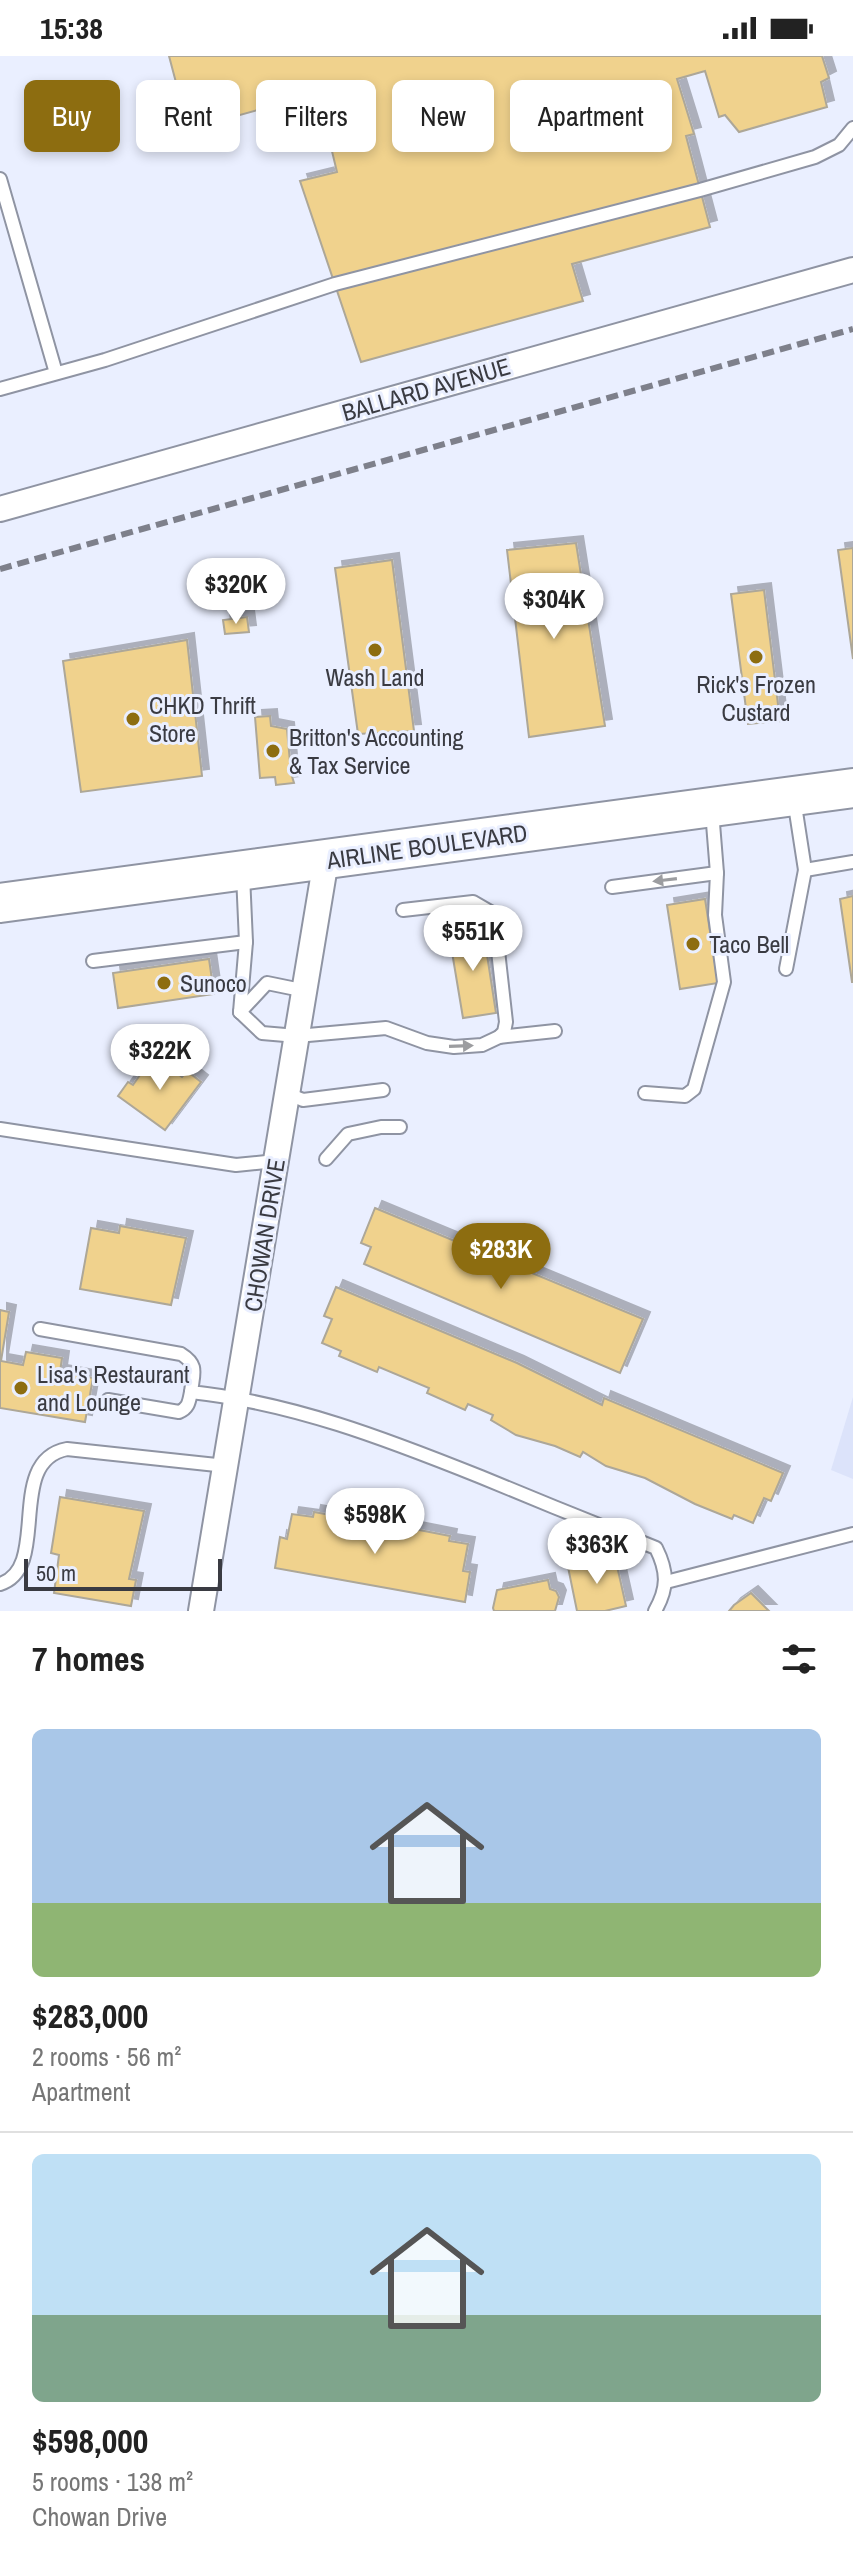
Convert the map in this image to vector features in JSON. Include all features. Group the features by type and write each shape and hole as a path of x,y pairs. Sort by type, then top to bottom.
{"main road":[{"name":"AIRLINE BOULEVARD","path":"0,903 853,788"}],"street":[{"name":"BALLARD AVENUE","path":"0,509 853,270"},
{"name":"CHOWAN DRIVE","path":"201,1611 326,860"}],"lane":[{"path":"0,389 120,355 335,284 700,190 815,157 839,145 853,128"},
{"path":"0,179 56,373"},
{"path":"786,969 805,870 793,797"},
{"path":"645,1093 685,1096 694,1089 724,982 715,915 717,873 712,808"},
{"path":"805,870 853,862"},
{"path":"240,1012 246,942 243,871"},
{"path":"612,887 717,873"},
{"path":"403,910 473,902 492,913 506,1022 504,1032 499,1037"},
{"path":"93,961 246,942"},
{"path":"240,1012 267,983 306,991"},
{"path":"240,1012 262,1033 297,1036 386,1028 427,1043 454,1047 482,1045 499,1037 555,1031"},
{"path":"288,1094 303,1100 383,1090"},
{"path":"326,1159 348,1134 381,1127 400,1127"},
{"path":"0,1129 236,1165 276,1161"},
{"path":"40,1329 181,1354 194,1366 189,1404 185,1410 179,1412 108,1400"},
{"path":"191,1392 238,1397 312,1415 386,1439 656,1548 664,1564 666,1582 655,1611"},
{"path":"0,1584 18,1574 23,1563 32,1489 44,1463 55,1451 67,1449 226,1466"},
{"path":"666,1582 853,1534"}],"shaded area":[{"path":"853,1397 853,1479 831,1470"}],"building":[{"path":"169,56 822,56 829,78 821,82 827,107 739,132 725,115 719,117 705,71 677,79 694,134 686,136 710,227 572,264 583,301 361,362 300,181 337,172 332,152 376,152 376,80 256,80 256,110 240,115 240,80 175,80"},
{"path":"576,543 605,726 529,737 507,550"},
{"path":"853,548 853,659 838,550"},
{"name":"Wash Land","path":"392,560 414,731 358,734 335,568"},
{"name":"Rick's Frozen Custard","path":"764,590 780,721 748,724 731,594"},
{"path":"247,617 249,632 225,634 223,620"},
{"name":"CHKD Thrift Store","path":"187,640 202,776 81,792 63,661"},
{"name":"Britton's Accounting & Tax Service","path":"270,716 271,726 287,729 294,783 276,785 275,777 260,778 255,717"},
{"path":"853,896 853,982 852,982 840,899"},
{"name":"Taco Bell","path":"705,899 718,983 680,989 667,905"},
{"path":"483,929 496,1013 463,1018 449,934"},
{"name":"Sunoco","path":"209,959 214,994 118,1008 113,973"},
{"path":"160,1053 165,1056 161,1062 182,1077 187,1071 201,1082 165,1130 118,1096 128,1082 133,1085 149,1062 144,1058"},
{"path":"375,1208 643,1319 620,1373 364,1264 371,1247 361,1243"},
{"path":"120,1226 186,1238 171,1305 80,1289 91,1228 119,1233"},
{"path":"336,1287 517,1363 602,1405 604,1398 783,1473 771,1501 764,1498 753,1523 734,1515 732,1519 645,1478 606,1466 583,1452 580,1457 516,1435 491,1420 493,1415 468,1404 465,1410 427,1393 429,1388 379,1367 377,1372 339,1356 341,1351 322,1343 332,1319 324,1316"},
{"path":"0,1310 9,1312 1,1361 23,1365 26,1352 62,1358 60,1372 93,1378 85,1422 0,1408"},
{"path":"60,1497 144,1511 129,1579 136,1580 131,1606 54,1593 59,1555 51,1553"},
{"path":"314,1512 353,1519 352,1525 408,1535 409,1528 450,1536 449,1541 468,1544 463,1571 470,1572 465,1602 275,1568 280,1537 287,1539 292,1514 313,1517"},
{"path":"615,1557 626,1606 605,1611 577,1611 568,1567"},
{"path":"548,1580 550,1589 556,1591 559,1597 555,1611 494,1611 497,1590"},
{"path":"751,1593 769,1611 729,1611 734,1605"}],"railway":[{"path":"0,569 853,329"}],"place":[{"name":"Wash Land","path":"375,650"},
{"name":"Rick's Frozen Custard","path":"756,657"},
{"name":"CHKD Thrift Store","path":"133,719"},
{"name":"Britton's Accounting & Tax Service","path":"273,751"},
{"name":"Taco Bell","path":"693,944"},
{"name":"Sunoco","path":"164,983"},
{"name":"Lisa's Restaurant and Lounge","path":"21,1388"}]}
